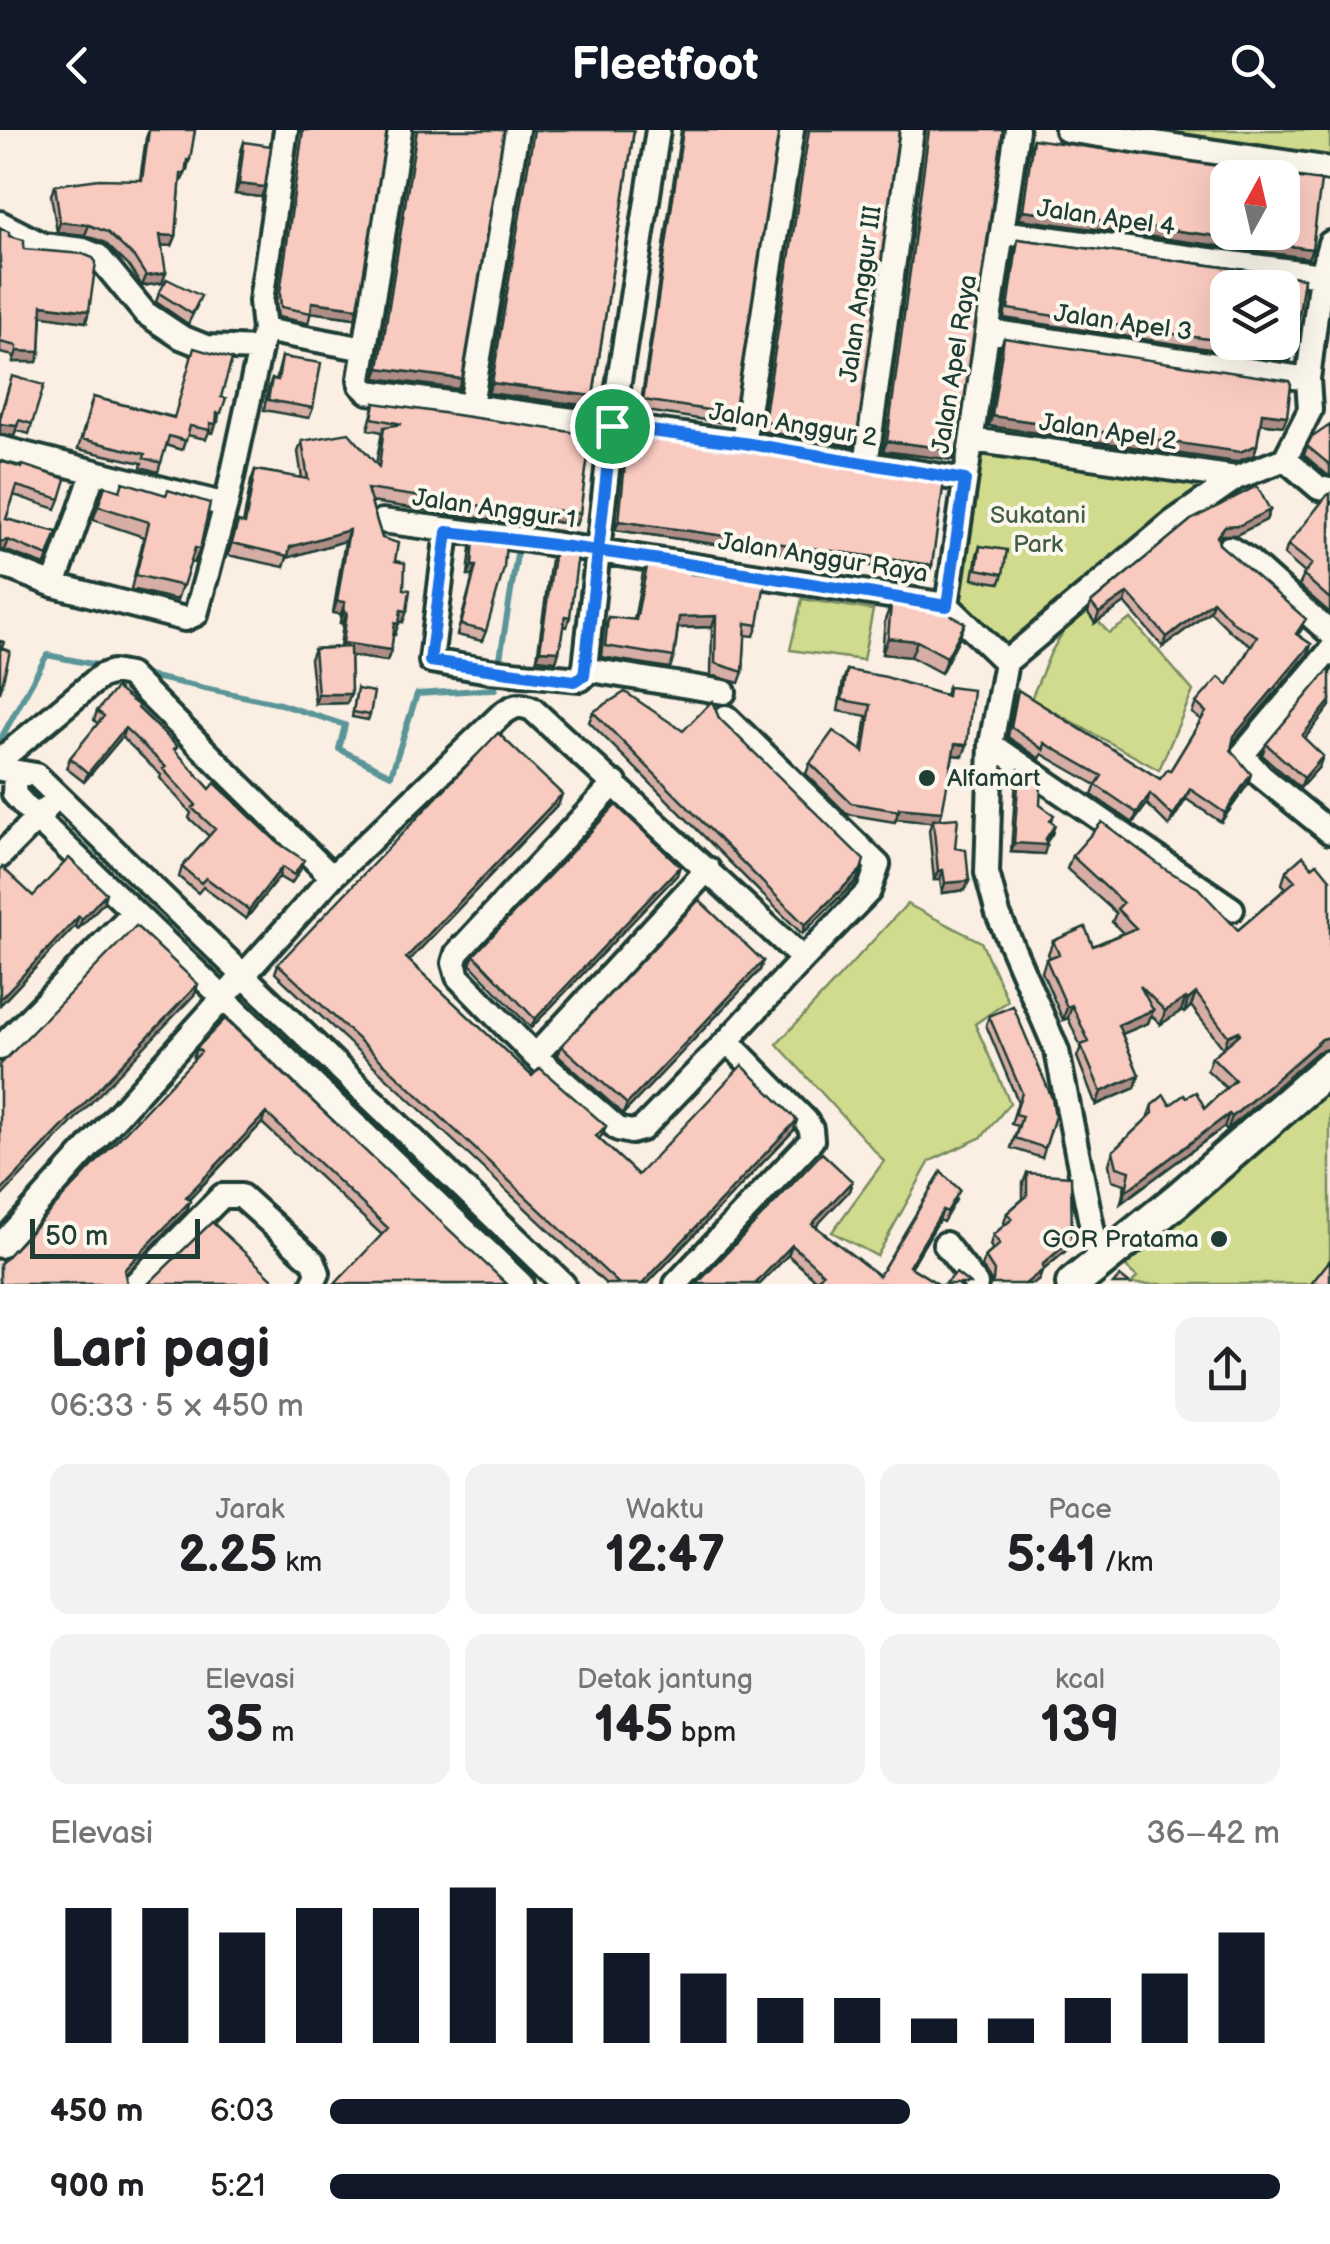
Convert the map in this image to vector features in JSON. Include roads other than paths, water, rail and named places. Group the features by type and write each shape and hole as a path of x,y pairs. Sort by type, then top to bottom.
{"street":[{"path":"0,564 54,584 192,618 196,614 226,504 262,340 261,301 286,130"},
{"path":"0,223 42,245 98,256 145,312 180,337 206,348 262,340 365,349 400,130"},
{"path":"471,405 517,130"},
{"path":"447,532 429,656 436,664 574,681 584,676 595,550 658,130"},
{"path":"744,443 792,130"},
{"name":"Jalan Anggur III","path":"866,465 912,130"},
{"name":"Jalan Apel Raya","path":"947,606 1018,130"},
{"path":"1067,130 1330,169"},
{"name":"Jalan Apel 4","path":"1002,232 1321,275"},
{"path":"1100,1263 1058,1050 998,914 987,874 991,744 1006,662 1173,522 1236,478 1285,459 1310,410 1308,379 1321,275 1330,243"},
{"name":"Jalan Apel 3","path":"989,331 1308,379"},
{"name":"Jalan Anggur 2","path":"365,349 360,378 361,386 368,392 744,443 965,480"},
{"name":"Jalan Apel 2","path":"973,440 1236,478"},
{"path":"0,448 92,474 226,504"},
{"path":"1285,459 1320,488 1330,490"},
{"path":"54,584 92,474"},
{"name":"Jalan Anggur 1","path":"384,521 595,550"},
{"path":"1229,548 1247,559 1330,633"},
{"name":"Jalan Anggur Raya","path":"595,550 947,606 1006,662"},
{"path":"1330,651 1242,755 1261,776 1330,832"},
{"path":"584,668 724,692"},
{"path":"5,767 101,676 113,672 129,675 332,877"},
{"path":"0,1246 332,877 512,706 532,709 803,958"},
{"path":"615,783 457,952 454,964 458,977 535,1056 618,1129 631,1132 642,1130 869,891 878,864 726,716"},
{"path":"991,744 1232,909"},
{"path":"5,767 36,776 563,1284"},
{"path":"5,767 14,794 37,819 521,1284"},
{"path":"0,856 57,798"},
{"path":"535,1056 708,869"},
{"path":"0,1048 133,913"},
{"path":"676,1284 809,1144 813,1134 806,1121 727,1041"},
{"path":"1074,1284 1330,1067"},
{"path":"135,1284 222,1196 231,1194 241,1196 314,1262 318,1273 313,1284"},
{"path":"946,1244 976,1284"}],"waterway":[{"path":"139,674 280,704 345,725 339,749 391,775 417,694 495,689 523,518"},
{"path":"0,740 47,655 102,666"}],"place":[{"name":"Alfamart","path":"927,778"},
{"name":"GOR Pratama","path":"1219,1239"}],"park label":[{"name":"Sukatani Park","path":"1038,530"}]}
